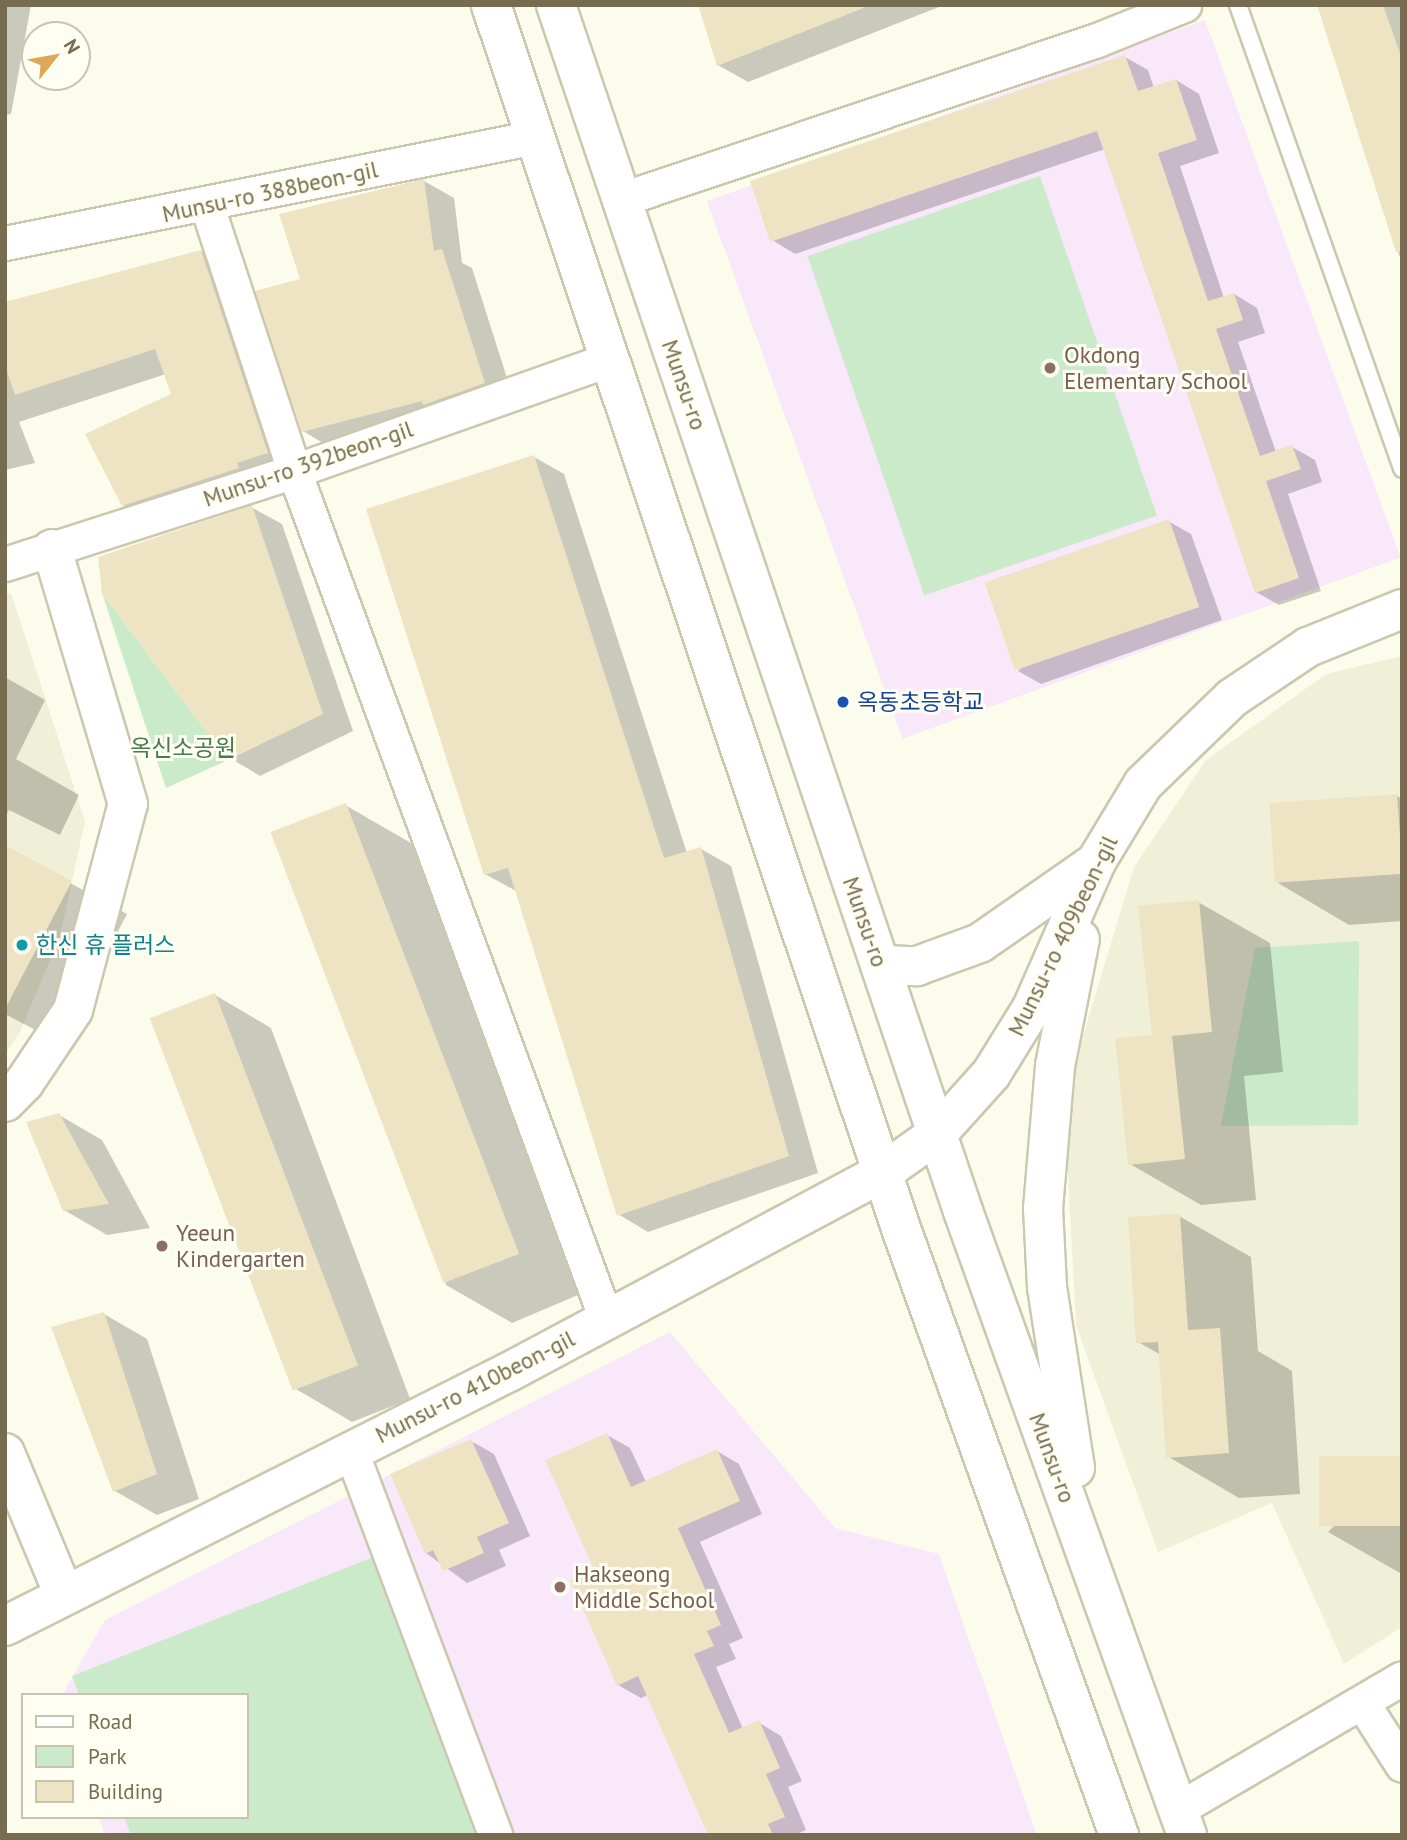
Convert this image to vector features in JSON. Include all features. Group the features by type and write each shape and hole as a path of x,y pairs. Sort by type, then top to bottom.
{"main road":[{"path":"491,5 882,1173 1119,1835"},
{"name":"Munsu-ro","path":"556,5 937,1134 1183,1822"},
{"path":"5,1102 24,1083 73,1010 128,804 52,549"},
{"name":"Munsu-ro 409beon-gil","path":"937,1134 991,1074 1032,1008 1096,862 1143,785 1231,698 1308,647 1402,609"},
{"path":"880,965 917,966 980,943 1096,862"},
{"path":"1094,1574 1059,1377 1047,1287 1043,1209 1055,1066 1096,862"},
{"name":"Munsu-ro 410beon-gil","path":"15,1621 606,1319 882,1173 937,1134"},
{"path":"5,1453 64,1595"},
{"path":"5,1658 15,1621"}],"street":[{"path":"622,199 1097,40 1184,5"},
{"name":"Munsu-ro 388beon-gil","path":"5,243 207,206 535,137"},
{"path":"207,206 294,471 606,1319"},
{"name":"Munsu-ro 392beon-gil","path":"5,564 294,471 610,359"},
{"path":"351,1451 495,1835"},
{"path":"1183,1822 1402,1678"},
{"path":"1363,1704 1402,1765"}],"lane":[{"path":"1238,5 1402,469"}],"shaded area":[{"name":"Okdong Elementary School","path":"1205,20 1401,558 903,739 707,201"},
{"path":"11,593 85,821 60,936 20,1032 5,1054 5,595"},
{"path":"1402,656 1402,1627 1344,1664 1272,1503 1158,1552 1076,1325 1064,1099 1134,867 1206,760 1326,674"},
{"name":"Hakseong Middle School","path":"670,1332 835,1528 939,1554 1037,1835 105,1835 100,1819 248,1819 248,1693 63,1693 105,1620"}],"green space":[{"path":"1040,176 1157,515 924,596 807,256"},
{"name":"옥신소공원","path":"102,593 228,760 166,788"},
{"path":"1359,941 1358,1125 1221,1126 1255,948"},
{"path":"381,1554 486,1835 131,1835 125,1819 248,1819 248,1693 78,1693 72,1676"}],"building":[{"path":"698,5 866,5 866,7 717,66"},
{"path":"1317,5 1383,5 1402,59 1402,251 1396,252"},
{"path":"1125,55 1138,91 1176,79 1197,140 1158,153 1208,301 1234,293 1243,320 1216,329 1260,456 1292,445 1301,469 1266,481 1299,578 1255,593 1097,131 770,242 750,181"},
{"path":"424,179 434,251 442,249 485,383 423,405 422,401 302,432 255,291 300,279 279,214"},
{"path":"201,250 268,453 237,463 239,468 122,506 85,434 171,394 155,349 15,395 5,365 5,302"},
{"path":"534,455 664,858 701,847 789,1156 617,1216 508,868 484,875 366,509"},
{"path":"252,505 323,714 228,760 102,593 98,557"},
{"path":"1169,519 1199,607 1015,670 985,582"},
{"path":"1397,794 1402,874 1275,883 1269,803"},
{"path":"346,803 519,1254 443,1283 270,832"},
{"name":"한신 휴 플러스","path":"5,845 72,881 5,1009"},
{"path":"1199,900 1212,1032 1172,1036 1185,1159 1128,1165 1115,1038 1152,1035 1138,906"},
{"path":"215,993 358,1365 293,1391 150,1018"},
{"path":"59,1113 109,1204 63,1211 26,1122"},
{"path":"1180,1214 1188,1330 1220,1328 1229,1453 1166,1458 1158,1342 1136,1343 1128,1217"},
{"path":"104,1312 157,1474 113,1492 51,1327"},
{"path":"607,1433 631,1487 717,1449 740,1501 678,1528 721,1625 707,1631 714,1646 694,1654 729,1733 759,1720 780,1768 766,1774 785,1817 768,1824 773,1835 708,1835 638,1676 617,1686 570,1580 594,1570 545,1460"},
{"path":"471,1439 509,1523 477,1537 484,1553 443,1571 433,1550 425,1554 390,1474"},
{"path":"1319,1456 1402,1456 1402,1526 1319,1526"}],"place":[{"name":"Okdong Elementary School","path":"1050,368"},
{"name":"옥동초등학교","path":"843,702"},
{"name":"한신 휴 플러스","path":"22,945"},
{"name":"Yeeun Kindergarten","path":"162,1246"},
{"name":"Hakseong Middle School","path":"560,1587"}]}
